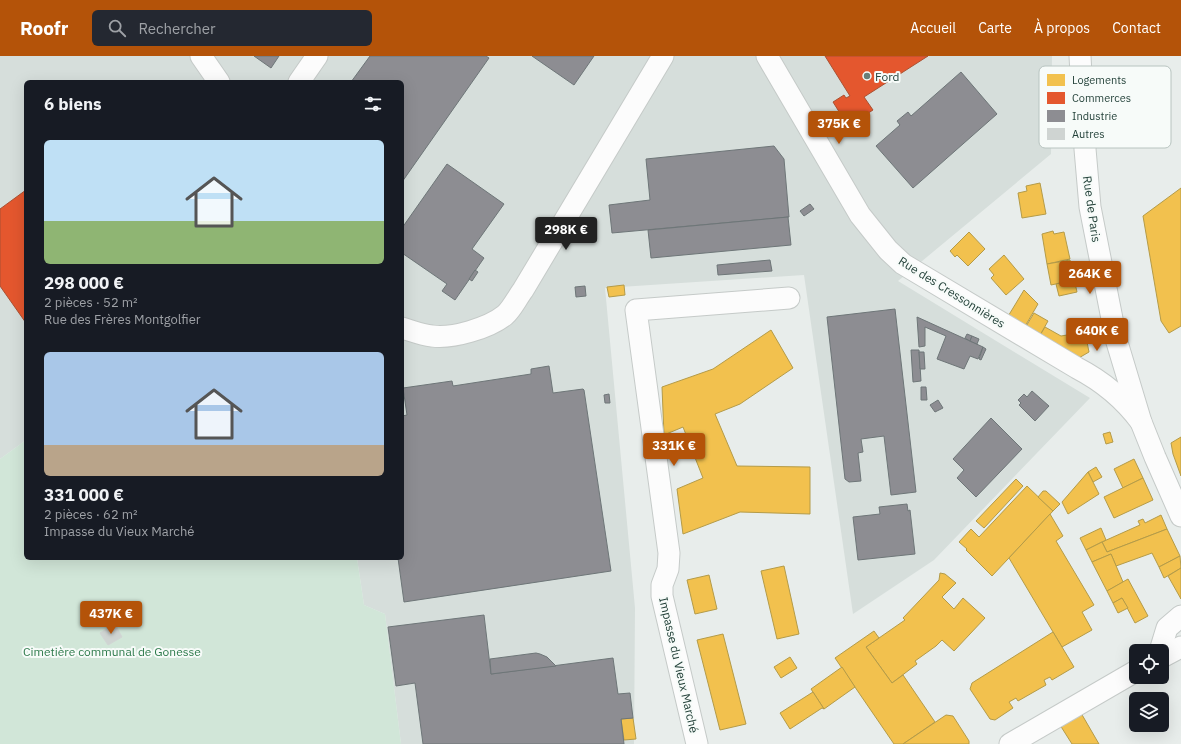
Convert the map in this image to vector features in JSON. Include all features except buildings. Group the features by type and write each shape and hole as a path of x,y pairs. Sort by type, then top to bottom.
{"street":[{"path":"201,56 218,80"},
{"path":"300,80 317,56"},
{"path":"404,329 433,336 449,336 476,330 489,325 506,314 527,283 664,56"},
{"name":"Rue des Cressonnières","path":"767,56 860,215 888,250 902,264 1092,376 1123,401 1141,422"},
{"name":"Rue de Paris","path":"1080,56 1081,66"},
{"name":"Rue de Paris","path":"1085,148 1090,207 1117,342 1141,422 1181,516"},
{"name":"Impasse du Vieux Marché","path":"697,744 662,596 662,585 668,569 669,553 636,310 789,298"},
{"path":"1092,376 1105,370 1112,360 1117,342"},
{"path":"1162,644 1167,628 1181,616"},
{"path":"1169,653 1181,647"},
{"path":"1010,744 1129,675"}],"shaded area":[{"path":"0,56 1052,56 1052,66 1039,66 1039,148 1051,148 1051,154 898,281 1090,398 934,560 853,614 804,275 605,288 635,608 634,744 401,744 385,614 364,605 357,560 404,560 404,80 24,80 24,441 0,459"}],"green space":[{"name":"Cimetière communal de Gonesse","path":"24,441 24,560 357,560 364,605 385,614 401,744 0,744 0,459"}],"place":[{"name":"Ford","path":"867,76"}]}
